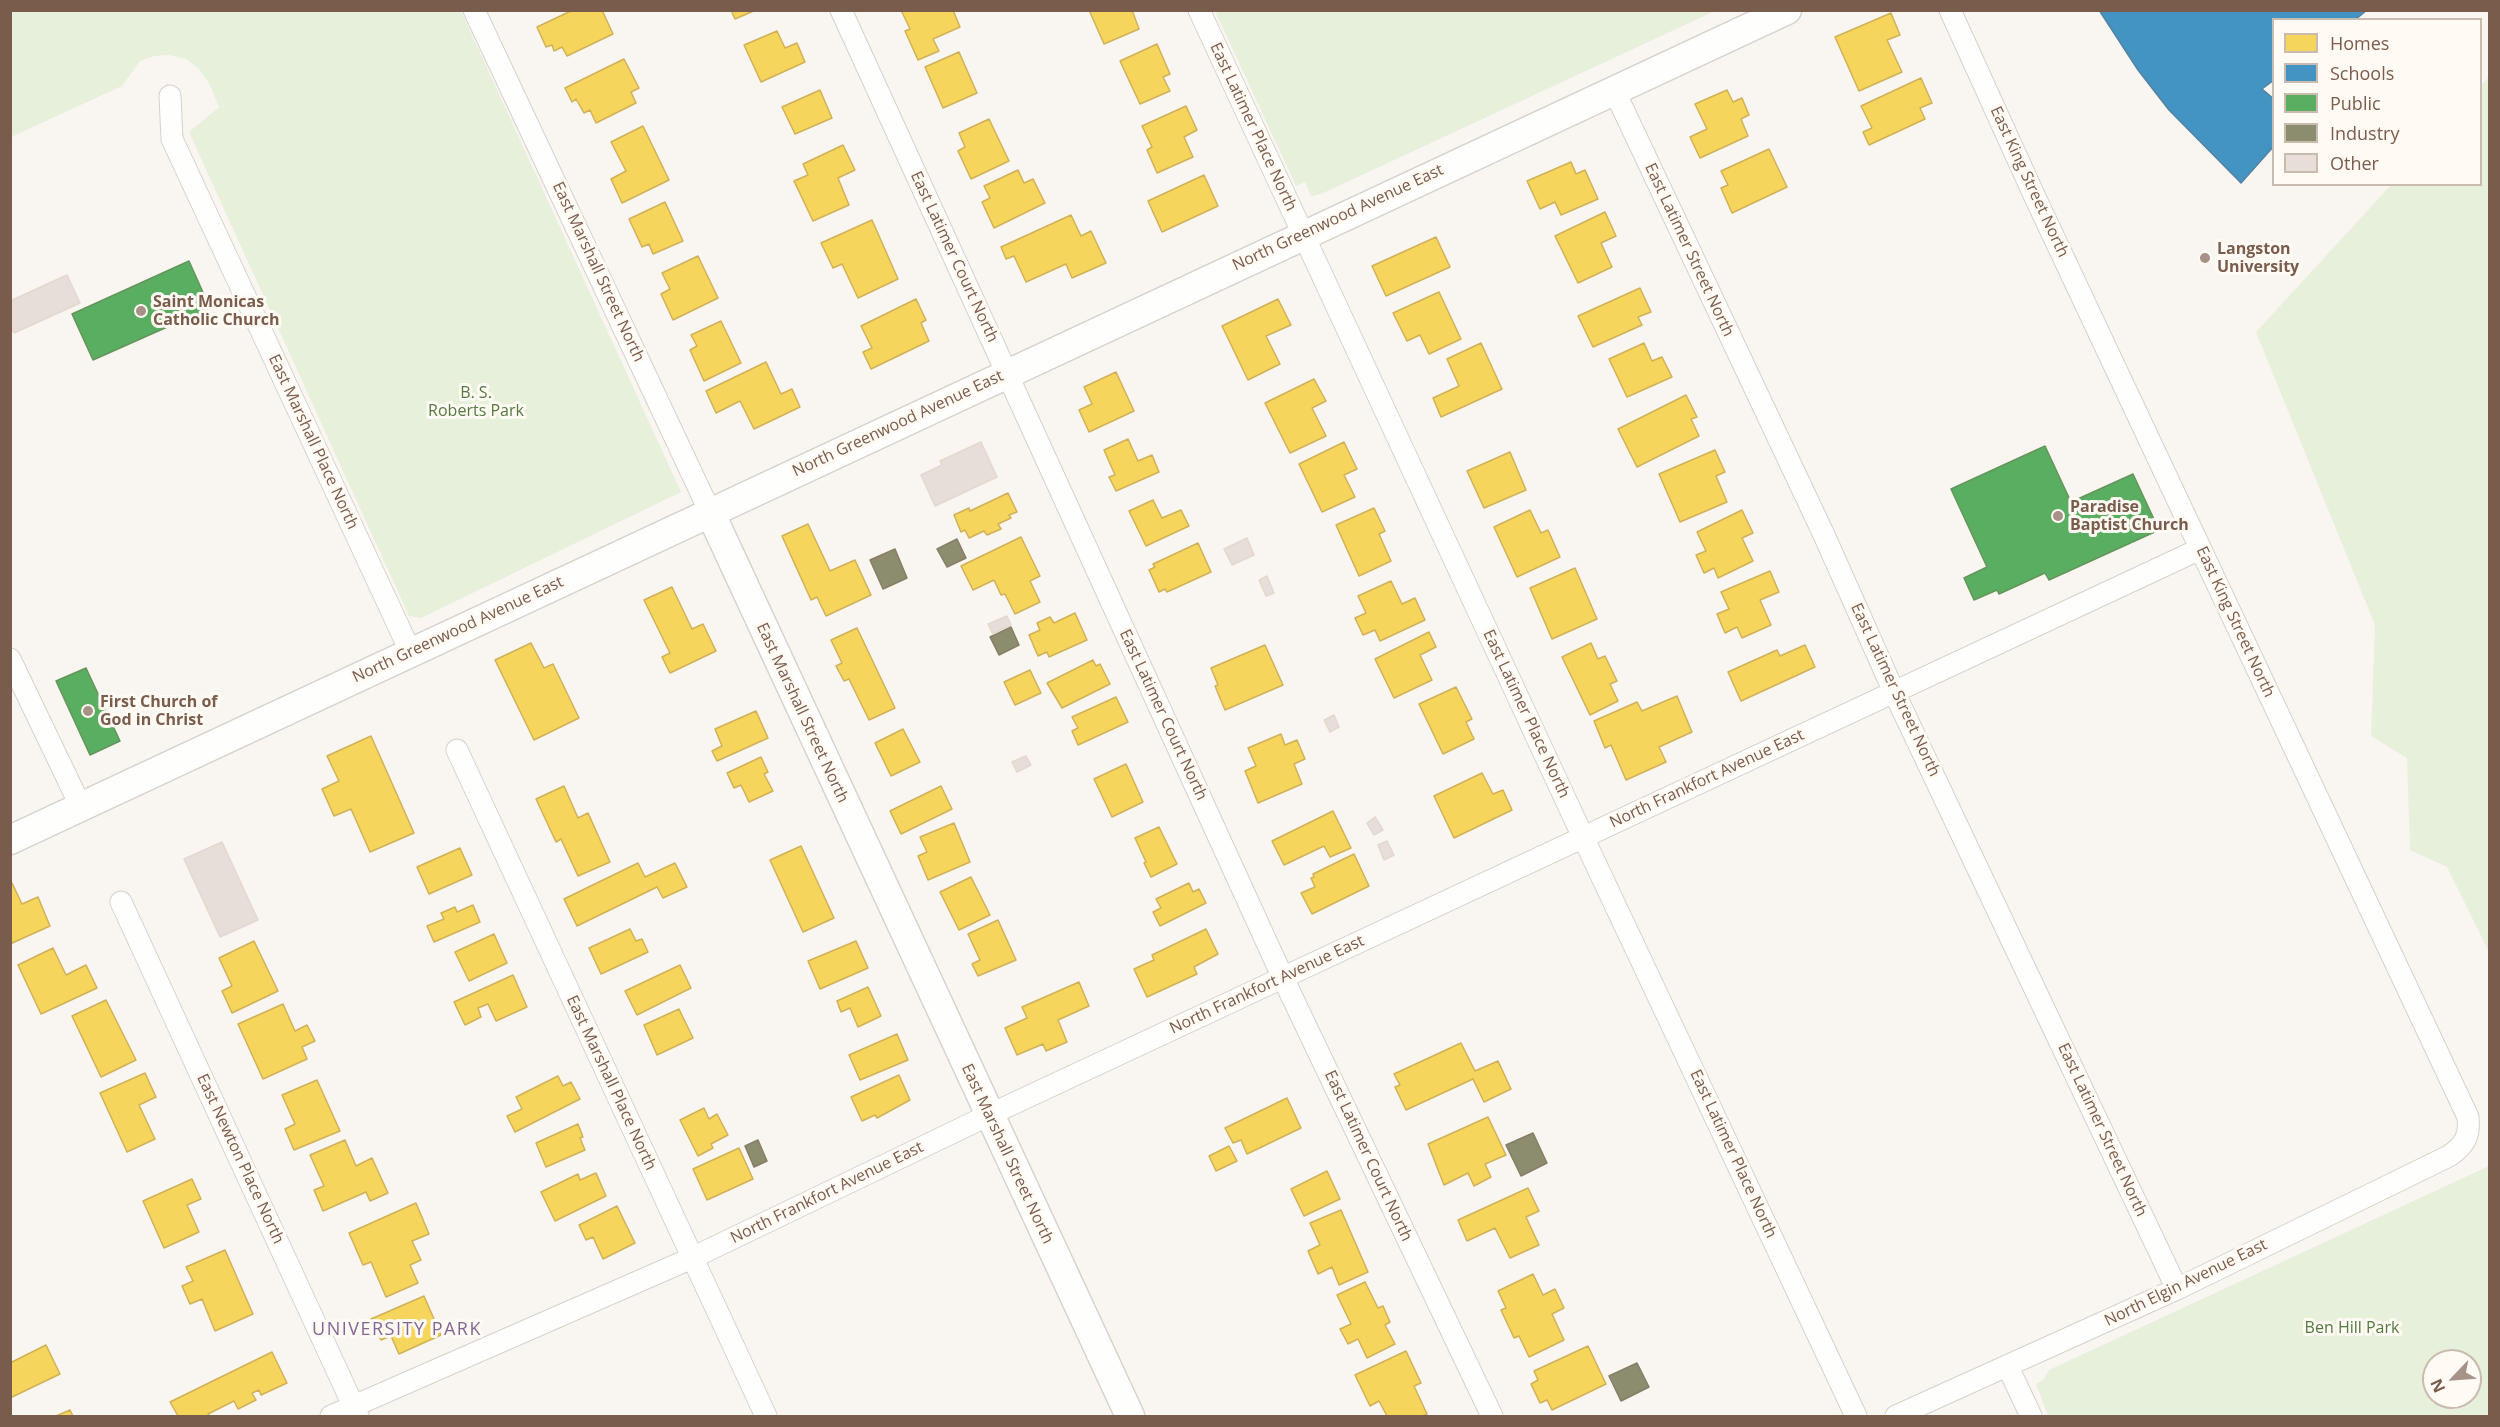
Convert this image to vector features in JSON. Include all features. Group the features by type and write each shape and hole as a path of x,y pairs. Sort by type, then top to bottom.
{"street":[{"name":"East Marshall Street North","path":"474,10 1130,1416"},
{"name":"East Latimer Court North","path":"841,10 1283,978 1492,1416"},
{"name":"East Latimer Place North","path":"1199,10 1583,837 1857,1416"},
{"name":"North Greenwood Avenue East","path":"10,840 1787,10"},
{"name":"East King Street North","path":"1950,10 2034,195 2468,1117 2468,1137"},
{"name":"East Latimer Street North","path":"1614,90 1824,534 1894,692 2177,1289"},
{"name":"East Marshall Place North","path":"170,96 172,139 411,652"},
{"name":"North Frankfort Avenue East","path":"331,1416 356,1411 692,1258 989,1115 2200,549"},
{"path":"10,659 81,807"},
{"name":"East Marshall Place North","path":"457,750 766,1416"},
{"name":"East Newton Place North","path":"122,902 356,1411"},
{"name":"North Elgin Avenue East","path":"1896,1416 2177,1289 2449,1156 2461,1148 2468,1137"},
{"path":"2008,1367 2031,1416"}],"green space":[{"name":"B. S. Roberts Park","path":"10,11 461,11 681,492 421,618 409,616 189,132 219,107 209,83 198,68 186,59 169,55 154,56 140,61 122,86 11,137"},
{"path":"1215,11 1715,11 1321,194 1311,196 1305,182 1296,186"},
{"path":"2489,77 2489,952 2447,867 2410,850 2407,758 2371,736 2375,625 2256,332 2390,186 2482,186 2482,85"},
{"name":"Ben Hill Park","path":"2489,1166 2489,1416 2048,1416 2036,1384 2043,1380 2049,1370"}],"building: Homes":[{"path":"573,10 602,10 613,34 567,56 562,47 554,51 552,45 546,47 537,27"},
{"path":"731,10 756,10 735,19"},
{"path":"901,10 953,10 960,27 933,39 939,51 918,60 905,31 910,29"},
{"path":"1089,10 1132,10 1139,29 1104,44"},
{"path":"1891,13 1900,35 1887,40 1902,72 1859,91 1835,37"},
{"path":"777,31 785,48 797,43 805,62 761,82 744,45"},
{"path":"1157,44 1170,74 1163,77 1170,91 1140,104 1120,61"},
{"path":"959,52 977,93 943,108 925,67"},
{"path":"624,59 639,88 631,92 636,103 596,123 590,110 584,113 576,99 572,102 565,88"},
{"path":"1921,78 1932,103 1920,108 1925,119 1869,145 1863,132 1872,128 1861,106"},
{"path":"820,90 832,118 795,134 782,107"},
{"path":"1727,90 1733,102 1742,98 1749,115 1741,119 1748,136 1700,158 1690,137 1707,129 1695,104"},
{"path":"1186,106 1197,130 1184,137 1193,157 1157,173 1147,150 1152,147 1142,126"},
{"path":"989,119 1009,161 971,179 958,151 965,147 959,133"},
{"path":"643,126 669,180 622,203 611,179 626,171 611,142"},
{"path":"843,145 855,170 838,178 849,205 813,221 794,181 808,175 803,164"},
{"path":"1769,149 1787,187 1732,213 1721,188 1728,185 1721,171"},
{"path":"1571,162 1576,174 1585,170 1598,199 1561,215 1555,202 1540,209 1527,181"},
{"path":"1018,170 1024,183 1033,179 1045,203 994,228 982,202 990,198 984,186"},
{"path":"1204,175 1218,206 1162,232 1148,201"},
{"path":"665,202 683,241 653,254 649,244 642,247 629,219"},
{"path":"1605,212 1616,236 1601,243 1612,267 1578,283 1555,236"},
{"path":"1071,215 1081,236 1091,231 1106,263 1072,278 1066,264 1026,282 1014,256 1006,259 1001,247"},
{"path":"872,220 898,279 858,298 842,264 833,268 821,243"},
{"path":"1436,237 1450,267 1386,296 1372,266"},
{"path":"698,256 718,298 673,320 661,294 670,289 662,273"},
{"path":"1640,288 1651,312 1638,317 1642,325 1593,347 1578,316"},
{"path":"1439,292 1461,339 1429,354 1420,335 1407,341 1393,313"},
{"path":"916,299 926,320 921,323 929,341 871,369 863,352 872,348 861,326"},
{"path":"1278,299 1291,325 1266,336 1280,364 1248,380 1222,326"},
{"path":"721,321 741,363 704,381 690,350 697,346 691,335"},
{"path":"1481,343 1502,389 1441,417 1433,398 1459,386 1447,359"},
{"path":"1644,343 1652,361 1662,357 1672,377 1627,397 1609,359"},
{"path":"766,362 781,394 792,389 800,407 754,429 740,401 716,413 706,391"},
{"path":"1116,372 1134,411 1089,432 1079,410 1092,404 1084,387"},
{"path":"1314,379 1326,401 1312,408 1326,436 1290,453 1265,403"},
{"path":"1686,395 1697,417 1691,419 1699,436 1637,467 1618,429"},
{"path":"1128,439 1138,461 1152,455 1159,472 1116,491 1109,477 1115,475 1104,450"},
{"path":"1344,442 1357,469 1344,475 1355,497 1322,512 1299,464"},
{"path":"1715,450 1725,472 1716,476 1727,502 1680,522 1659,474"},
{"path":"1510,452 1526,490 1484,508 1467,471"},
{"path":"1008,493 1017,512 1009,515 1011,518 998,524 1001,529 987,535 984,531 969,538 965,530 961,532 954,515 969,508 970,511"},
{"path":"1153,500 1162,518 1181,510 1189,526 1146,546 1129,511"},
{"path":"1374,508 1385,531 1379,534 1391,561 1359,576 1336,525"},
{"path":"1530,510 1541,533 1548,530 1560,557 1517,577 1494,527"},
{"path":"1742,510 1753,533 1742,538 1753,561 1718,578 1714,568 1704,573 1696,555 1706,551 1697,532"},
{"path":"808,524 830,571 855,560 871,595 826,616 817,597 811,600 782,536"},
{"path":"1021,537 1040,576 1030,581 1040,602 1015,614 1005,594 1001,595 994,580 973,590 961,566"},
{"path":"1198,543 1211,572 1167,592 1165,589 1159,592 1149,570 1155,567 1153,564"},
{"path":"1575,568 1597,619 1552,639 1530,588"},
{"path":"1770,571 1779,592 1760,600 1771,625 1742,638 1737,627 1725,633 1717,614 1729,609 1721,592"},
{"path":"1391,581 1402,604 1415,598 1425,620 1380,641 1375,630 1363,635 1355,618 1366,613 1358,596"},
{"path":"672,587 692,629 703,624 716,651 670,673 662,657 670,653 644,600"},
{"path":"1075,613 1087,640 1049,657 1047,652 1038,656 1029,635 1040,630 1037,623 1050,617 1054,623"},
{"path":"857,628 895,708 869,720 849,679 844,681 836,666 842,663 831,640"},
{"path":"1429,632 1436,647 1420,655 1432,680 1394,698 1375,659"},
{"path":"531,643 544,668 553,664 579,718 534,740 495,660"},
{"path":"1591,643 1598,659 1605,656 1617,681 1610,684 1618,701 1590,715 1562,657"},
{"path":"1265,645 1283,685 1225,710 1215,686 1218,685 1211,668"},
{"path":"1805,645 1815,667 1741,701 1728,672 1777,650 1780,656"},
{"path":"1093,660 1096,666 1100,664 1110,684 1062,708 1047,683"},
{"path":"1030,670 1041,693 1015,705 1004,682"},
{"path":"1456,687 1472,719 1466,722 1474,739 1443,754 1419,704"},
{"path":"1677,696 1692,732 1659,747 1666,762 1626,780 1611,745 1605,748 1594,721 1637,702 1642,711"},
{"path":"1116,697 1128,722 1078,745 1072,731 1078,728 1072,717"},
{"path":"756,711 768,738 717,761 712,751 722,746 715,729"},
{"path":"903,729 920,762 891,776 875,743"},
{"path":"1281,734 1285,745 1297,740 1305,759 1294,764 1302,784 1258,803 1245,771 1256,766 1248,748"},
{"path":"371,736 414,833 370,852 351,809 334,816 322,789 339,781 327,756"},
{"path":"761,757 768,772 764,774 773,791 749,802 741,785 734,788 727,773"},
{"path":"1126,764 1143,802 1112,817 1094,779"},
{"path":"1482,773 1493,794 1503,790 1512,810 1454,838 1434,796"},
{"path":"564,786 578,818 588,813 610,862 578,876 561,839 556,842 536,799"},
{"path":"941,786 952,809 901,834 890,811"},
{"path":"1333,811 1351,848 1330,857 1324,846 1284,865 1272,841"},
{"path":"954,823 970,862 928,880 918,856 927,852 920,837"},
{"path":"1159,827 1177,864 1151,877 1135,838"},
{"path":"801,846 834,918 803,932 770,860"},
{"path":"460,848 472,875 429,894 417,867"},
{"path":"1354,854 1369,886 1312,914 1301,893 1315,887 1311,878 1314,877 1313,874"},
{"path":"638,863 645,877 675,863 687,887 663,898 657,887 577,926 564,899"},
{"path":"971,877 990,915 959,930 940,892"},
{"path":"10,883 22,904 38,897 50,926 10,944"},
{"path":"1189,883 1193,892 1199,889 1206,903 1160,926 1153,912 1161,908 1156,899"},
{"path":"473,905 480,922 434,942 427,926 444,919 441,913 455,907 457,912"},
{"path":"998,920 1016,960 978,976 972,964 980,960 968,934"},
{"path":"630,929 636,941 642,939 648,952 601,974 589,948"},
{"path":"1206,929 1218,954 1194,967 1197,974 1147,997 1134,969 1154,960 1152,955"},
{"path":"494,934 507,963 469,981 455,952"},
{"path":"254,941 278,991 232,1013 222,991 232,986 219,958"},
{"path":"856,941 868,968 820,989 808,961"},
{"path":"53,948 66,975 86,965 97,988 41,1014 18,965"},
{"path":"680,965 691,988 637,1015 625,991"},
{"path":"513,975 527,1007 496,1021 488,1004 478,1008 481,1017 465,1025 454,1002"},
{"path":"1079,982 1089,1006 1058,1020 1067,1042 1046,1051 1043,1044 1017,1055 1005,1028 1027,1018 1022,1007"},
{"path":"868,987 881,1016 858,1027 850,1008 841,1012 837,1001"},
{"path":"106,1000 136,1060 101,1077 72,1016"},
{"path":"283,1004 295,1031 307,1025 315,1041 302,1047 307,1059 263,1079 238,1024"},
{"path":"679,1009 693,1038 657,1055 644,1025"},
{"path":"897,1034 908,1060 860,1080 849,1055"},
{"path":"1461,1043 1475,1071 1498,1061 1511,1089 1484,1102 1473,1079 1406,1110 1395,1087 1400,1085 1394,1074"},
{"path":"145,1073 156,1097 139,1105 155,1139 127,1152 100,1093"},
{"path":"899,1075 910,1100 877,1118 875,1115 862,1121 851,1097"},
{"path":"558,1076 563,1086 571,1082 580,1099 515,1132 507,1116 522,1109 516,1097"},
{"path":"317,1080 340,1131 294,1150 285,1129 295,1124 282,1095"},
{"path":"1287,1098 1301,1128 1247,1154 1241,1140 1233,1143 1225,1128"},
{"path":"704,1108 709,1119 717,1114 728,1135 711,1144 713,1148 698,1156 680,1120"},
{"path":"1488,1117 1506,1155 1485,1164 1491,1177 1474,1186 1468,1173 1444,1185 1428,1144"},
{"path":"578,1124 585,1150 546,1167 536,1143"},
{"path":"345,1140 356,1166 372,1158 388,1193 370,1201 366,1192 323,1211 314,1190 324,1186 310,1155"},
{"path":"1229,1146 1237,1161 1216,1171 1209,1156"},
{"path":"739,1148 753,1179 707,1200 693,1169"},
{"path":"1327,1171 1340,1199 1304,1216 1291,1189"},
{"path":"596,1173 606,1196 555,1221 541,1192 578,1174 580,1180"},
{"path":"192,1179 201,1199 187,1205 199,1232 164,1248 143,1201"},
{"path":"1528,1188 1539,1211 1526,1217 1539,1245 1510,1258 1495,1228 1467,1241 1458,1220"},
{"path":"416,1203 429,1234 412,1241 421,1260 410,1265 418,1283 386,1297 371,1262 363,1265 349,1233"},
{"path":"617,1206 635,1243 603,1259 593,1237 586,1240 579,1225"},
{"path":"1341,1210 1368,1272 1339,1285 1332,1267 1318,1274 1308,1251 1320,1245 1310,1223"},
{"path":"225,1250 253,1314 215,1331 202,1299 190,1304 182,1286 193,1281 186,1267"},
{"path":"1533,1274 1543,1295 1555,1289 1564,1308 1552,1314 1564,1340 1529,1357 1519,1336 1514,1338 1501,1310 1506,1308 1498,1291"},
{"path":"1365,1282 1378,1308 1383,1306 1390,1322 1385,1325 1395,1344 1367,1358 1358,1339 1348,1344 1340,1329 1351,1324 1337,1295"},
{"path":"424,1296 441,1335 399,1354 391,1336 381,1340 371,1319"},
{"path":"46,1345 60,1374 10,1398 10,1363"},
{"path":"1588,1346 1606,1384 1552,1410 1547,1400 1540,1403 1531,1384 1538,1380 1534,1371"},
{"path":"1406,1351 1421,1383 1414,1386 1427,1414 1387,1416 1379,1401 1370,1406 1355,1375"},
{"path":"272,1352 287,1383 261,1395 259,1390 252,1393 256,1400 238,1409 234,1401 208,1414 210,1416 178,1416 170,1402"},
{"path":"70,1410 73,1416 56,1416"}],"building: Schools":[{"path":"2099,10 2367,10 2357,18 2272,18 2272,82 2262,89 2272,97 2272,148 2241,183 2169,110 2138,70"}],"building: Public":[{"name":"Saint Monicas Catholic Church","path":"189,261 210,308 93,360 72,314"},
{"name":"Paradise Baptist Church","path":"2045,446 2071,502 2133,474 2159,530 2049,580 2045,573 1999,594 1997,590 1974,600 1964,578 1987,567 1951,489"},
{"name":"First Church of God in Christ","path":"86,668 120,741 90,755 56,681"}],"building: Industry":[{"path":"957,539 966,558 947,567 937,549"},
{"path":"895,549 907,578 883,589 870,560"},
{"path":"1011,627 1019,645 999,655 990,637"},
{"path":"1533,1133 1547,1163 1521,1176 1506,1145"},
{"path":"758,1140 767,1161 754,1167 745,1146"},
{"path":"1637,1363 1649,1387 1621,1401 1609,1376"}],"building: Other":[{"path":"67,275 80,303 14,333 10,326 10,301"},
{"path":"981,442 997,477 935,506 921,475 942,465 940,461"},
{"path":"1247,538 1254,555 1232,565 1224,549"},
{"path":"1267,576 1274,593 1266,596 1259,580"},
{"path":"1007,616 1011,625 993,634 988,624"},
{"path":"1334,715 1339,727 1330,732 1324,720"},
{"path":"1026,756 1031,765 1017,772 1012,762"},
{"path":"1375,817 1383,830 1374,835 1367,823"},
{"path":"1387,841 1394,855 1384,860 1378,845"},
{"path":"222,842 258,920 220,937 184,859"}],"place":[{"name":"Langston University","path":"2205,258"},
{"name":"Saint Monicas Catholic Church","path":"141,311"},
{"name":"Paradise Baptist Church","path":"2058,516"},
{"name":"First Church of God in Christ","path":"88,711"}],"district":[{"name":"UNIVERSITY PARK","path":"397,1330"}]}
